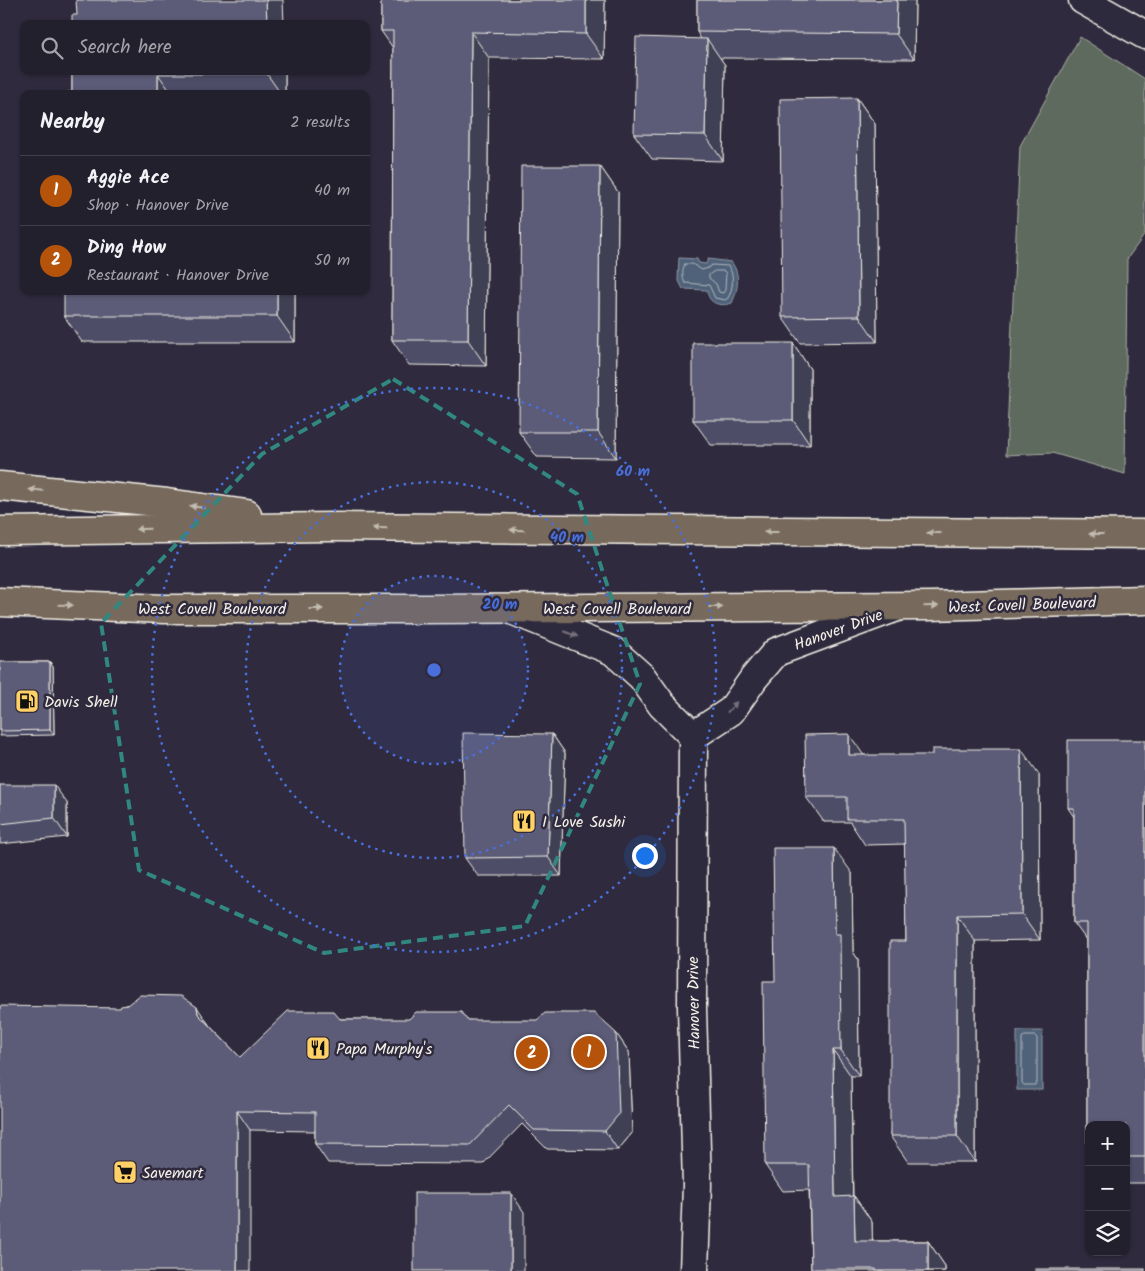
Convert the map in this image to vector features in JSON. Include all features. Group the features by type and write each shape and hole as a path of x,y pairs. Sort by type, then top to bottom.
{"main road":[{"path":"0,486 167,503 332,527"},
{"path":"0,531 332,527 1145,534"},
{"name":"West Covell Boulevard","path":"0,602 164,609 509,609 899,606 1145,600"},
{"path":"0,612 37,604"}],"street":[{"path":"1083,0 1145,35"},
{"name":"Hanover Drive","path":"694,1271 697,1185 692,1008 693,736 731,711 754,678 776,652 899,606"},
{"path":"509,609 613,651 642,677 662,705 693,736"}],"highlighted area":[{"path":"393,379 577,494 640,684 525,926 324,953 139,870 101,623 262,454"}],"green space":[{"path":"1080,37 1145,79 1145,234 1127,259 1125,474 1052,453 1006,455 1020,146"}],"water":[{"path":"679,258 697,259 699,263 706,264 708,259 731,262 736,271 738,282 732,303 723,305 715,303 708,295 707,290 683,289 678,279"},
{"path":"1017,1031 1042,1031 1042,1090 1017,1090"}],"building":[{"path":"76,0 266,0 267,20 72,20 72,15 77,15"},
{"path":"381,0 586,0 586,34 471,32 468,340 392,340 393,31 381,31"},
{"path":"697,0 897,0 896,34 697,32"},
{"path":"636,37 707,39 705,135 634,134"},
{"path":"72,75 158,75 158,90 72,90"},
{"path":"857,98 859,316 782,317 780,99"},
{"path":"521,166 600,166 598,432 519,432"},
{"path":"64,295 277,295 277,316 64,316"},
{"path":"693,343 793,343 793,420 693,420"},
{"name":"Davis Shell","path":"0,662 50,662 50,730 0,731"},
{"path":"463,733 552,734 548,857 465,858"},
{"path":"849,734 849,755 932,755 932,749 1021,749 1022,914 957,915 957,1136 890,1136 890,941 906,941 904,819 847,819 847,797 806,797 805,735"},
{"path":"1068,740 1145,740 1145,1157 1130,1157 1130,1121 1087,1121 1087,923 1074,923 1074,808 1068,808"},
{"path":"0,785 54,785 54,818 0,824"},
{"path":"773,848 834,848 835,934 840,934 841,1050 833,1050 835,1197 854,1196 855,1241 928,1241 928,1271 811,1269 809,1165 765,1165 763,981 775,981"},
{"path":"140,995 181,996 197,1007 198,1014 240,1057 288,1011 333,1011 340,1019 409,1019 416,1012 461,1012 467,1020 537,1020 545,1013 594,1013 616,1033 619,1114 605,1131 534,1130 509,1105 470,1145 315,1144 315,1112 237,1111 237,1271 0,1271 0,1006 120,1008"},
{"path":"414,1193 511,1193 511,1271 414,1271"},
{"path":"1035,1269 1145,1269 1145,1271 1035,1271"}],"place":[{"name":"Davis Shell","path":"27,701"},
{"name":"I Love Sushi","path":"524,821"},
{"name":"Papa Murphy's","path":"318,1048"},
{"name":"Aggie Ace","path":"589,1052"},
{"name":"Ding How","path":"532,1053"},
{"name":"Savemart","path":"125,1172"}]}
